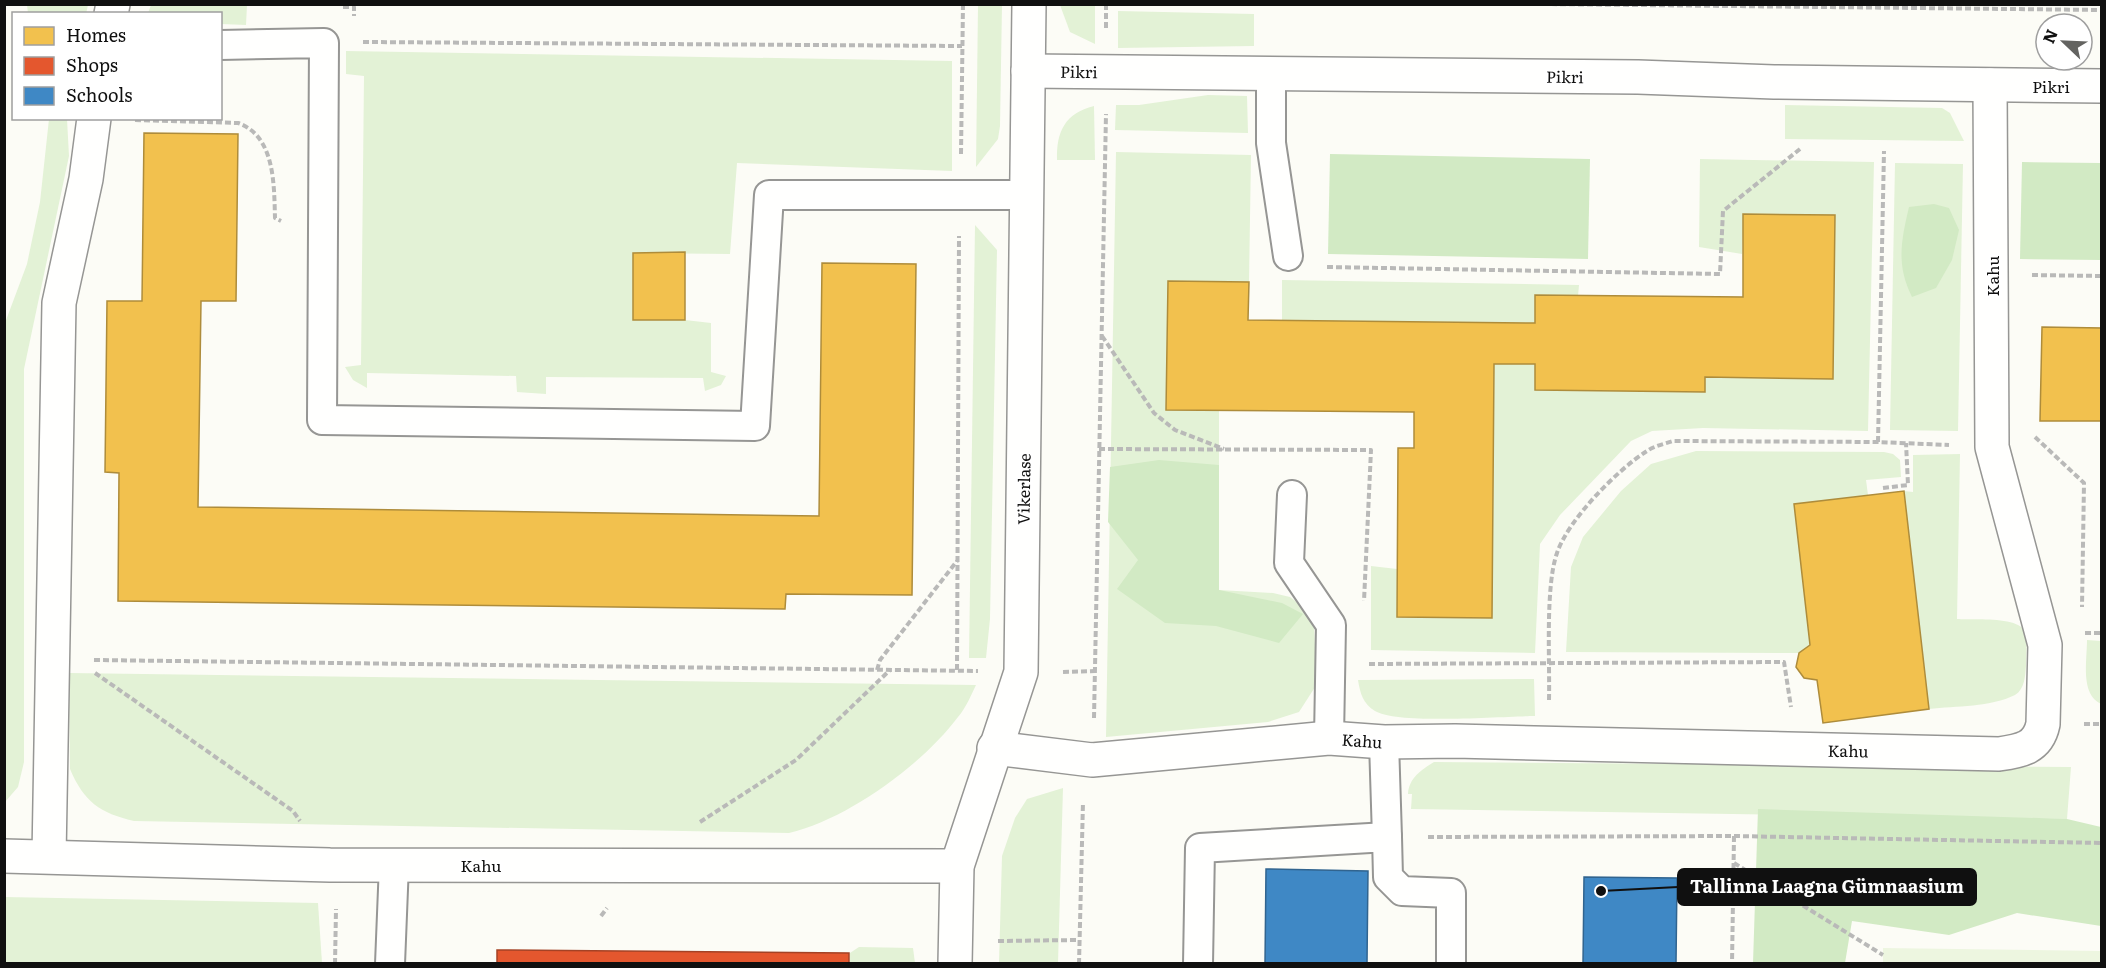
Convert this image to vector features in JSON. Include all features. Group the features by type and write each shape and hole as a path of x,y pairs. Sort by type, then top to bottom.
{"street":[{"name":"Vikerlase","path":"956,953 957,866 1020,672 1029,4"},
{"name":"Pikri","path":"1028,71 1638,77 1774,82 2102,86"},
{"name":"Kahu","path":"994,748 1092,760 1329,738 1384,742 1548,743 1999,754 2030,747 2040,737 2043,724 2045,645 1992,447 1993,274 1990,85"},
{"path":"50,856 65,660 59,303 86,178 94,120"},
{"name":"Kahu","path":"4,856 330,865 957,866"}],"lane":[{"path":"222,45 324,43 322,420 755,426 769,195 1026,195"},
{"path":"1271,73 1271,143 1288,256"},
{"path":"1292,495 1289,563 1331,625 1329,738"},
{"path":"1384,742 1388,877 1402,891 1451,893 1451,963"},
{"path":"1198,963 1200,848 1387,837"},
{"path":"390,963 394,864"}],"path":[{"path":"957,670 963,4"},
{"path":"1078,963 1084,791 1092,760 1107,72 1106,4"},
{"path":"1542,4 2102,10"},
{"path":"333,6 354,8 354,19"},
{"path":"354,42 962,45"},
{"path":"155,120 238,123 252,127 267,149 274,182 275,218 323,240"},
{"path":"1288,256 1288,266 1720,274 1723,211 1800,149"},
{"path":"1878,442 1884,151"},
{"path":"1993,274 2102,276"},
{"path":"1101,335 1154,413 1175,430 1226,450"},
{"path":"2033,435 2084,483 2082,610"},
{"path":"1548,743 1552,574 1557,553 1566,535 1600,490 1649,449 1673,441 1878,442 1992,447"},
{"path":"1883,488 1908,485 1906,443"},
{"path":"1099,449 1371,450 1364,604"},
{"path":"877,670 880,660 958,561"},
{"path":"2082,622 2082,633 2102,633"},
{"path":"65,660 1020,672"},
{"path":"65,660 293,811 330,865 336,908 335,963"},
{"path":"1362,664 1550,661 1784,662 1792,719"},
{"path":"698,824 796,760 891,670"},
{"path":"2082,713 2082,724"},
{"path":"1732,963 1734,836"},
{"path":"1387,837 1734,836 2102,843"},
{"path":"1733,863 1883,955"},
{"path":"601,916 641,865"},
{"path":"956,953 1079,940"}],"green space":[{"path":"27,4 88,5 86,12 28,12"},
{"path":"151,5 247,5 246,25 222,24 222,12 148,12"},
{"path":"978,5 1002,5 998,139 976,167"},
{"path":"1060,5 1095,5 1095,44 1070,32"},
{"path":"1118,11 1254,14 1254,46 1118,48"},
{"path":"346,51 952,61 952,171 737,163 730,254 633,253 633,320 685,320 711,323 711,372 726,376 721,385 705,391 703,378 546,377 546,394 517,392 516,376 367,373 367,388 353,380 345,367 361,365 364,76 346,74"},
{"path":"1208,95 1247,96 1248,133 1115,130 1116,105 1139,105"},
{"path":"1785,105 1942,108 1950,113 1964,141 1785,139"},
{"path":"1094,106 1095,160 1057,160 1058,141 1064,125 1076,113"},
{"path":"49,120 67,120 69,156 24,369 24,762 18,787 5,802 5,323 27,264 40,202"},
{"path":"1116,152 1251,155 1249,282 1168,281 1166,409 1219,410 1219,590 1273,593 1290,597 1307,610 1314,626 1317,684 1299,712 1268,722 1106,737"},
{"path":"1330,154 1590,159 1588,259 1328,254"},
{"path":"1700,159 1874,162 1868,431 1703,428 1652,431 1631,441 1560,515 1540,544 1535,653 1371,650 1371,566 1397,569 1397,617 1492,617 1494,364 1535,364 1535,390 1705,392 1705,377 1833,379 1835,215 1744,214 1742,254 1699,247"},
{"path":"2022,162 2101,163 2101,260 2020,259"},
{"path":"1895,163 1963,164 1958,431 1890,430"},
{"path":"1934,204 1949,208 1959,230 1952,260 1936,288 1912,297 1902,263 1904,231 1909,207"},
{"path":"975,225 997,250 990,619 986,658 969,658"},
{"path":"1282,280 1579,285 1578,296 1535,323 1282,321"},
{"path":"1696,451 1884,452 1893,454 1900,460 1901,477 1866,480 1868,495 1795,504 1810,645 1799,653 1566,652 1571,567 1583,537 1621,491 1651,464"},
{"path":"1960,454 1957,619 2003,621 2024,630 2026,638 2025,674 2021,689 2006,699 1984,704 1929,709 1904,491 1913,492 1913,455"},
{"path":"1159,460 1219,465 1219,590 1282,603 1303,614 1279,643 1216,626 1165,623 1117,589 1138,560 1108,522 1110,467"},
{"path":"2087,640 2101,641 2101,704 2094,699 2087,685"},
{"path":"69,673 976,685 966,706 943,735 904,771 859,803 835,816 789,833 134,821 112,814 94,804 81,790 70,769"},
{"path":"1534,679 1535,716 1452,719 1405,718 1375,711 1363,698 1358,680"},
{"path":"1434,762 2071,767 2067,819 1411,809 1412,794 1408,794 1411,783 1420,771"},
{"path":"1063,788 1058,963 999,963 1002,856 1015,818 1027,799"},
{"path":"1758,809 2067,819 2101,827 2101,926 2017,913 1949,935 1852,921 1845,963 1753,963"},
{"path":"5,897 318,903 322,963 5,963"},
{"path":"859,947 913,948 915,963 850,963 850,953"},
{"path":"1883,948 2100,951 2100,963 1883,963"}],"building: Homes":[{"path":"144,133 238,134 236,301 201,301 198,507 819,516 822,263 916,264 912,595 786,594 785,609 118,601 119,473 105,472 107,301 142,301"},
{"path":"1743,214 1835,215 1833,379 1705,377 1705,392 1535,390 1535,364 1494,364 1492,618 1397,617 1398,448 1414,448 1414,412 1166,410 1168,281 1249,282 1248,320 1535,323 1535,295 1743,297"},
{"path":"685,252 685,320 633,320 633,253"},
{"path":"2042,327 2102,328 2102,421 2040,421"},
{"path":"1904,491 1929,709 1823,723 1817,680 1804,678 1796,667 1799,653 1810,645 1794,504"}],"building: Shops":[{"path":"497,950 849,953 849,964 497,964"}],"building: Schools":[{"path":"1266,869 1368,871 1367,964 1265,964"},
{"path":"1584,877 1677,878 1676,964 1583,964"}],"place":[{"name":"Tallinna Laagna Gümnaasium","path":"1601,891"}]}
